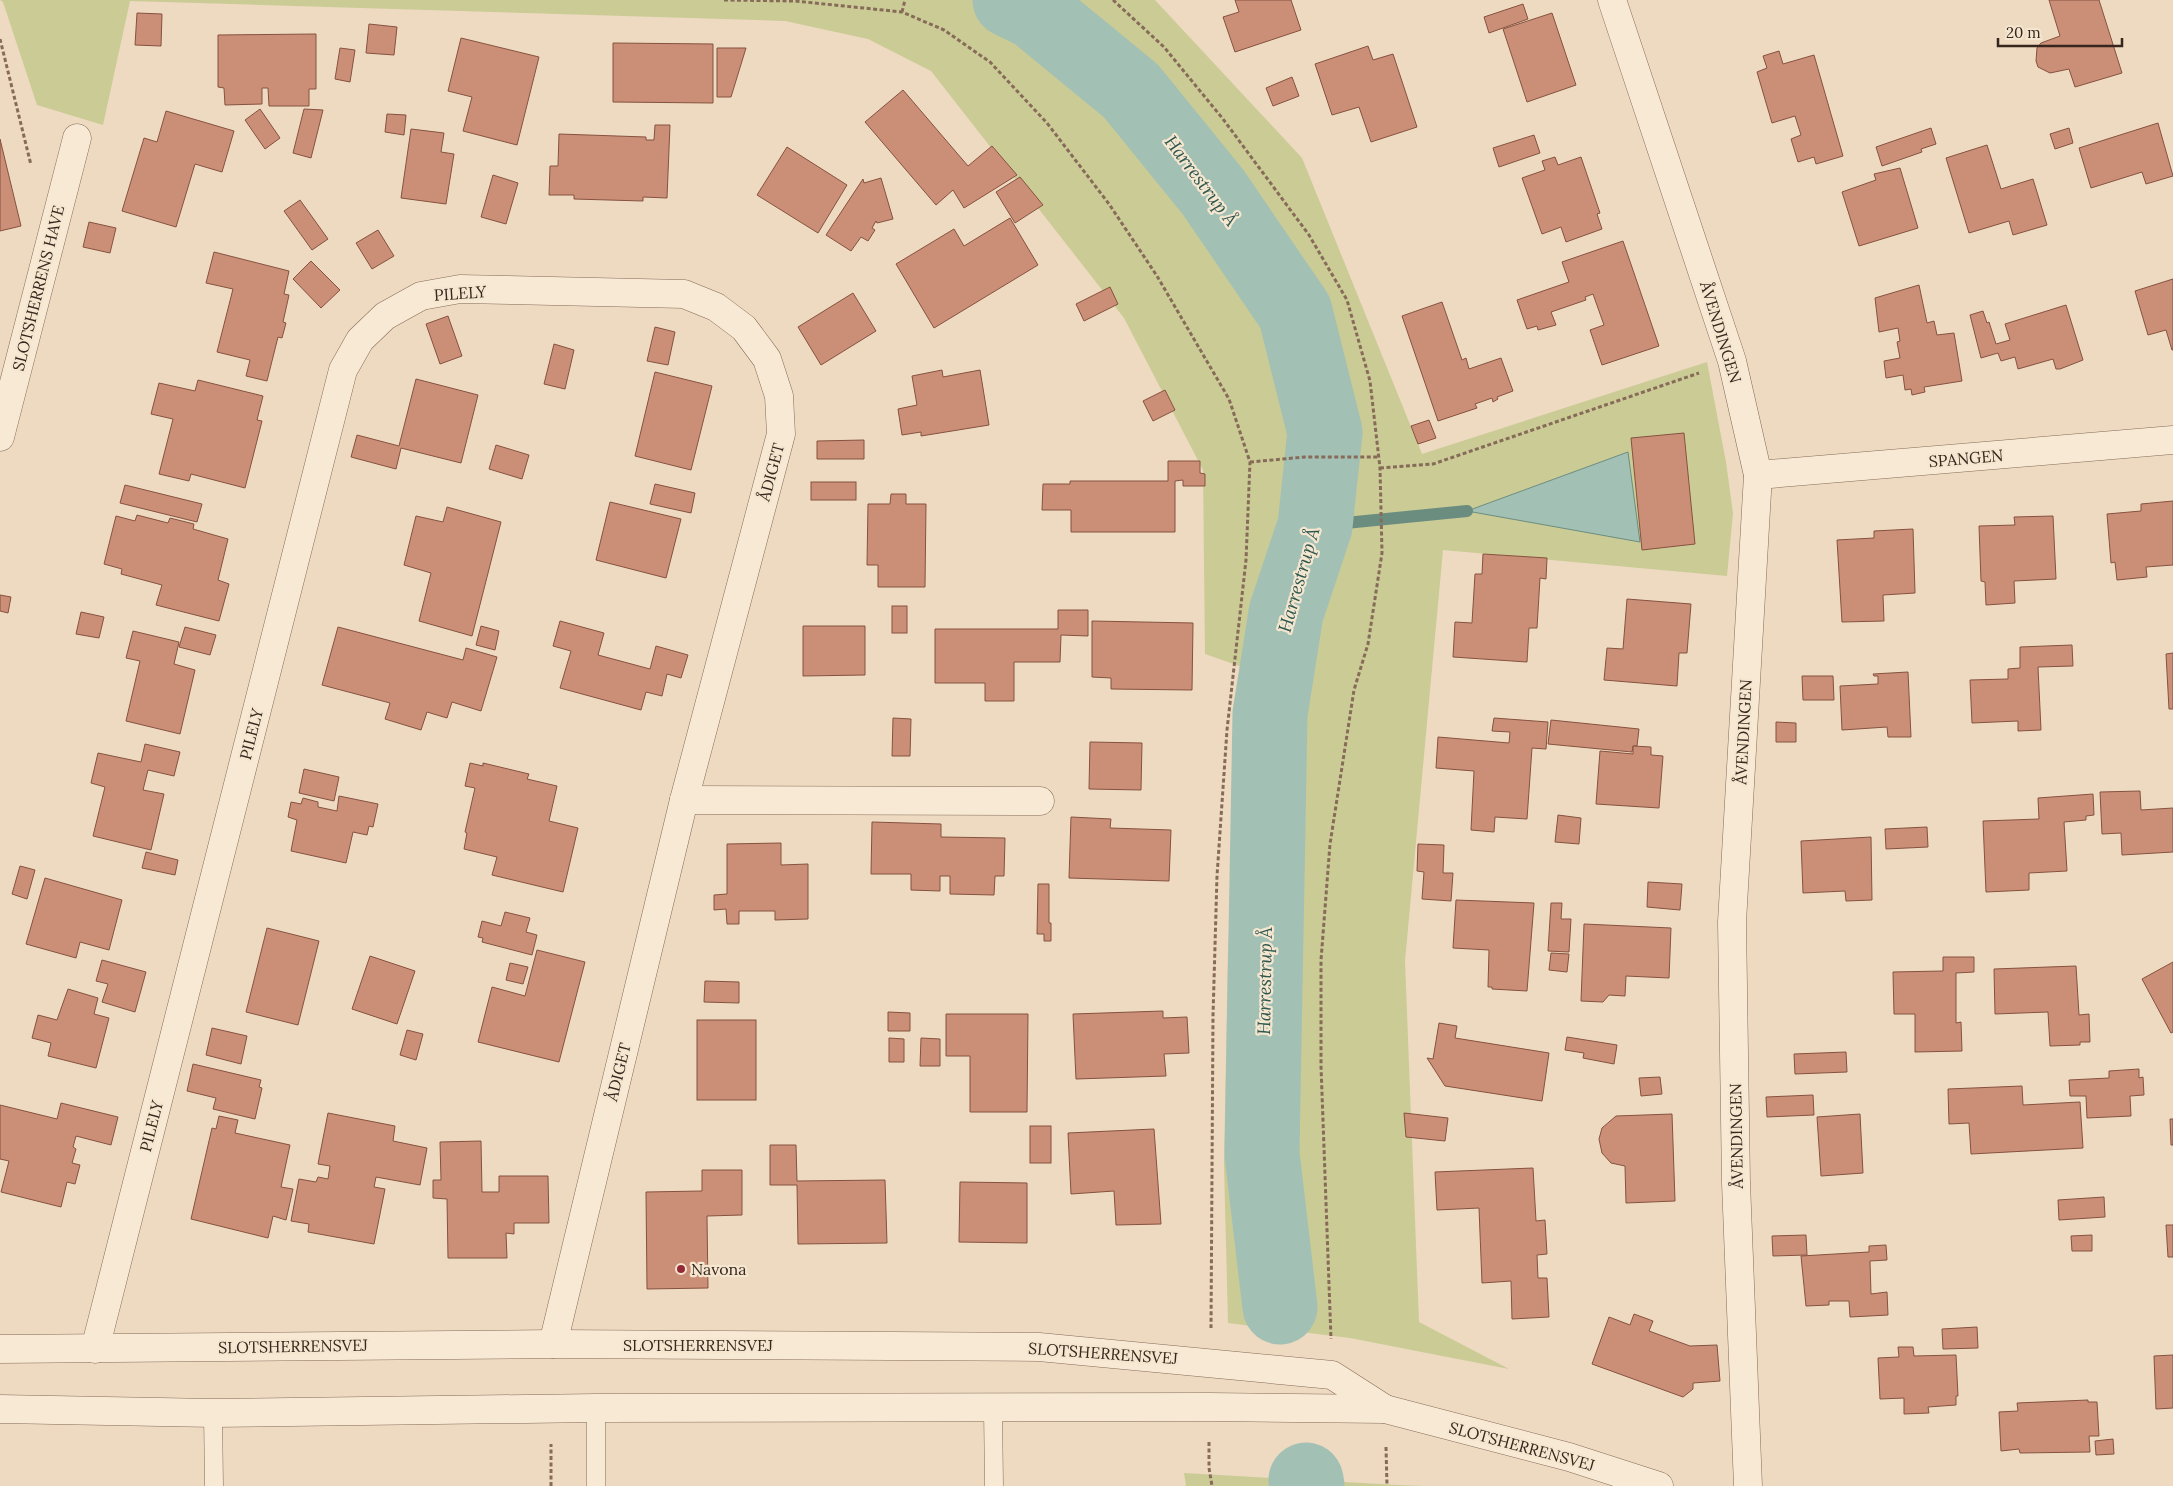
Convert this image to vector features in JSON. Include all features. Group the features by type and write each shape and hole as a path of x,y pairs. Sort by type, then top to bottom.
{"street":[{"name":"ÅVENDINGEN","path":"1612,0 1732,362 1758,475 1732,922 1736,1183 1748,1486"},
{"name":"SLOTSHERRENS HAVE","path":"0,438 77,138"},
{"name":"PILELY","path":"95,1349 343,370 360,340 385,316 421,296 460,289 569,293"},
{"name":"ÅDIGET","path":"553,1344 684,800 781,434 779,396 766,359 744,328 716,307 684,294 569,293"},
{"name":"SPANGEN","path":"1758,475 2173,440"},
{"path":"684,800 1040,801"},
{"name":"SLOTSHERRENSVEJ","path":"0,1349 553,1344 1039,1347 1332,1375 1385,1409"},
{"name":"SLOTSHERRENSVEJ","path":"0,1409 213,1413 596,1408 1210,1407 1385,1409 1569,1457 1659,1486"}],"lane":[{"path":"596,1408 596,1486"},
{"path":"993,1408 994,1486"},
{"path":"213,1413 214,1486"}],"path":[{"path":"724,0 795,1 902,12 944,30 990,62 1047,123 1109,204 1191,332 1229,399 1250,462 1246,560 1227,730 1217,876 1213,1016 1211,1362"},
{"path":"902,12 905,0"},
{"path":"1113,0 1164,47 1223,119 1309,235 1347,300 1370,381 1380,468 1382,553 1368,644 1354,690 1330,844 1321,960 1320,1066 1332,1375"},
{"path":"0,39 32,168"},
{"path":"1380,468 1433,464 1732,362"},
{"path":"1250,462 1305,457 1378,457"},
{"path":"1210,1407 1209,1468 1212,1486"}],"green space":[{"path":"0,0 1155,0 1302,158 1422,454 1707,362 1726,462 1733,513 1727,576 1443,550 1405,961 1419,1322 1509,1369 1350,1338 1228,1323 1224,1165 1228,950 1245,668 1205,654 1203,470 1124,318 931,71 868,39 785,21 130,1 103,125 37,105 3,2"},
{"path":"1184,1473 1397,1485 1426,1486 1186,1486"}],"shaded area":[{"path":"1628,452 1640,542 1467,511"}],"building":[{"path":"1235,0 1291,0 1301,30 1235,52 1223,17 1239,12"},
{"path":"2049,0 2099,0 2122,73 2075,87 2069,69 2050,73 2038,67 2036,61 2037,48 2041,43 2060,36"},
{"path":"1523,4 1528,19 1489,33 1484,17"},
{"path":"137,13 162,14 161,46 135,45"},
{"path":"1552,13 1576,85 1527,102 1503,29"},
{"path":"369,24 397,27 394,55 366,53"},
{"path":"316,34 316,89 309,89 309,106 269,106 268,88 262,88 262,104 225,105 224,88 218,87 218,35"},
{"path":"461,38 539,57 517,145 463,131 472,97 448,91"},
{"path":"613,43 713,44 713,103 613,102"},
{"path":"1368,46 1373,60 1393,54 1417,127 1371,142 1359,107 1332,115 1315,64"},
{"path":"340,48 355,50 350,82 335,79"},
{"path":"717,48 746,48 731,97 717,97"},
{"path":"1779,51 1783,64 1814,55 1843,156 1816,164 1814,157 1798,162 1791,139 1801,135 1795,116 1772,123 1757,72 1767,68 1763,56"},
{"path":"1292,77 1299,96 1273,106 1266,88"},
{"path":"903,90 968,166 992,146 1017,175 964,208 953,190 936,205 865,122"},
{"path":"260,109 280,138 265,149 245,120"},
{"path":"304,109 323,110 311,158 293,153"},
{"path":"166,111 234,131 222,172 195,164 176,227 122,211 144,138 157,142"},
{"path":"387,114 406,115 404,135 385,132"},
{"path":"2158,123 2173,176 2146,184 2142,172 2091,188 2079,148"},
{"path":"655,125 670,125 667,198 643,197 643,201 574,199 574,195 549,195 550,166 558,166 559,134 646,137 646,140 654,140"},
{"path":"1931,128 1936,144 1921,149 1922,152 1882,166 1876,147"},
{"path":"2069,128 2073,143 2055,149 2050,134"},
{"path":"411,129 444,133 441,152 454,154 446,204 401,198"},
{"path":"1534,135 1540,153 1499,167 1493,148"},
{"path":"0,139 21,226 0,231"},
{"path":"1987,145 2001,189 2033,179 2047,225 2013,235 2009,221 1969,233 1946,158"},
{"path":"787,147 847,185 818,233 757,195"},
{"path":"1555,157 1558,165 1581,157 1600,213 1597,214 1602,229 1566,242 1561,227 1542,234 1522,178 1545,170 1542,161"},
{"path":"1900,168 1918,228 1859,246 1842,192 1876,180 1874,174"},
{"path":"493,175 518,183 506,224 481,217"},
{"path":"1020,177 1043,205 1015,223 996,192"},
{"path":"881,178 893,219 877,223 876,221 872,228 875,230 868,241 861,237 851,251 826,235 863,179 864,183"},
{"path":"300,200 328,239 312,250 284,211"},
{"path":"1010,218 1038,265 934,328 896,264 954,229 964,246"},
{"path":"89,222 116,228 110,253 83,247"},
{"path":"378,230 394,256 372,269 356,243"},
{"path":"1623,241 1659,346 1602,365 1590,330 1604,325 1593,294 1585,297 1586,300 1551,312 1556,325 1538,330 1537,326 1527,329 1517,300 1569,282 1562,262"},
{"path":"214,252 289,271 284,294 289,295 283,322 286,323 282,338 278,337 267,381 246,376 250,360 217,352 233,289 206,283"},
{"path":"311,261 340,290 321,308 293,279"},
{"path":"2173,279 2172,350 2166,330 2148,335 2135,291"},
{"path":"1919,285 1927,323 1934,321 1937,335 1954,333 1962,381 1924,387 1925,392 1912,395 1911,389 1905,390 1903,375 1886,378 1884,361 1900,358 1897,342 1900,341 1898,328 1879,332 1875,298"},
{"path":"1110,287 1118,304 1084,321 1076,304"},
{"path":"853,293 876,331 821,365 798,327"},
{"path":"1442,302 1462,360 1466,358 1469,369 1501,358 1513,391 1497,397 1498,399 1493,402 1492,398 1475,404 1477,408 1438,421 1402,316"},
{"path":"2066,305 2083,360 2060,369 2056,369 2053,359 2018,369 2015,357 2001,361 1998,353 1981,358 1970,315 1983,311 1987,323 1989,322 1996,344 2010,340 2005,324"},
{"path":"448,316 462,356 440,364 426,324"},
{"path":"655,327 675,332 668,365 647,361"},
{"path":"554,344 574,350 565,389 544,384"},
{"path":"942,370 943,377 980,370 989,425 921,436 921,432 902,435 898,409 917,405 912,376"},
{"path":"655,372 712,386 691,470 635,456"},
{"path":"416,379 478,395 461,463 401,448 396,469 351,457 357,435 399,446"},
{"path":"198,380 263,396 257,420 262,421 245,488 191,474 189,481 159,474 173,419 151,414 159,383 195,391"},
{"path":"1165,390 1175,410 1153,421 1143,401"},
{"path":"1429,420 1436,438 1418,444 1411,426"},
{"path":"1684,433 1695,544 1642,550 1631,438"},
{"path":"864,440 864,459 817,459 817,441"},
{"path":"496,445 529,455 522,479 489,469"},
{"path":"1168,461 1200,461 1200,473 1205,474 1205,486 1183,486 1183,480 1175,481 1175,532 1071,532 1071,510 1042,510 1043,484 1070,484 1070,481 1168,481"},
{"path":"811,482 856,482 856,500 811,500"},
{"path":"655,484 695,493 691,513 650,504"},
{"path":"125,485 202,504 197,522 120,503"},
{"path":"891,494 906,494 906,504 926,504 925,587 878,587 878,565 867,565 868,504 890,504"},
{"path":"2173,501 2173,565 2146,567 2147,577 2117,580 2115,562 2111,563 2107,514 2141,511 2141,504"},
{"path":"610,502 681,519 666,578 596,560"},
{"path":"447,507 501,522 472,636 419,621 431,573 404,565 416,516 443,522"},
{"path":"137,515 168,523 170,518 194,524 193,529 228,539 218,580 229,584 219,621 156,605 162,585 121,574 122,569 104,564 116,516 135,521"},
{"path":"2053,516 2056,579 2014,581 2015,603 1986,605 1985,582 1981,581 1979,526 2015,525 2014,517"},
{"path":"1913,529 1915,593 1883,595 1884,621 1842,622 1837,540 1874,538 1874,531"},
{"path":"1483,554 1547,558 1546,579 1540,578 1537,628 1529,628 1527,662 1453,657 1455,622 1472,623 1475,574 1482,574"},
{"path":"0,595 11,597 8,613 0,611"},
{"path":"1627,599 1691,604 1687,653 1679,653 1677,686 1604,680 1607,648 1623,649"},
{"path":"892,606 907,606 907,633 892,633"},
{"path":"1058,610 1088,610 1088,636 1061,635 1060,662 1014,662 1014,701 985,701 985,683 935,683 935,629 1058,629"},
{"path":"81,612 104,617 99,638 76,634"},
{"path":"560,621 604,633 598,655 650,669 656,646 688,655 681,678 667,674 662,696 646,692 641,710 560,688 571,651 553,646"},
{"path":"1092,621 1193,623 1192,690 1111,689 1111,678 1092,677"},
{"path":"481,626 499,631 495,650 476,645"},
{"path":"803,626 865,626 865,675 803,676"},
{"path":"185,627 216,635 210,655 179,647"},
{"path":"338,627 463,660 466,648 497,657 481,711 452,702 447,718 427,712 421,730 385,719 390,703 322,685"},
{"path":"133,631 179,642 174,664 195,670 180,734 126,721 140,661 126,658"},
{"path":"2072,645 2073,666 2038,667 2041,730 2018,731 2018,721 1972,723 1970,680 2008,679 2008,669 2020,668 2020,647"},
{"path":"2173,653 2173,709 2169,709 2166,654"},
{"path":"1908,672 1911,737 1888,737 1887,727 1842,730 1840,686 1878,684 1878,676 1873,674"},
{"path":"1802,676 1833,676 1834,700 1803,700"},
{"path":"893,718 911,719 910,756 892,756"},
{"path":"1494,718 1548,722 1546,749 1532,748 1527,819 1495,817 1494,832 1471,830 1474,771 1436,768 1438,737 1509,743 1510,732 1492,731"},
{"path":"1551,720 1639,729 1637,746 1633,746 1632,752 1548,744"},
{"path":"1776,722 1796,723 1796,742 1776,742"},
{"path":"1090,742 1142,743 1141,790 1089,789"},
{"path":"145,744 180,752 174,776 148,770 143,790 164,794 151,850 93,836 105,787 91,783 98,753 141,762"},
{"path":"1633,746 1651,747 1651,755 1663,756 1659,808 1596,804 1600,751 1633,754"},
{"path":"470,763 483,766 483,763 529,774 527,779 557,786 549,821 578,828 563,892 492,875 497,857 464,849 467,833 465,832 475,788 465,786"},
{"path":"304,769 339,777 334,801 299,793"},
{"path":"2140,791 2141,810 2173,808 2173,852 2122,855 2121,833 2102,834 2100,792"},
{"path":"2093,794 2094,815 2086,816 2086,820 2064,822 2067,871 2029,873 2029,890 1986,892 1983,821 2039,819 2038,798"},
{"path":"339,796 378,804 373,827 369,826 367,835 353,832 346,863 291,851 297,820 288,817 291,802 301,804 303,798 318,802 318,807 337,811"},
{"path":"1558,815 1581,818 1579,844 1555,842"},
{"path":"1071,817 1111,819 1110,828 1171,830 1169,881 1069,878"},
{"path":"872,822 941,824 941,837 1005,838 1004,876 995,876 994,895 950,894 950,876 940,876 940,891 911,890 911,874 871,874"},
{"path":"1927,827 1928,847 1886,849 1885,829"},
{"path":"1871,837 1872,900 1846,901 1845,891 1803,893 1801,841"},
{"path":"781,843 781,865 808,864 808,919 775,920 775,911 739,911 739,924 727,924 726,909 714,910 714,895 727,894 727,844"},
{"path":"1418,844 1444,845 1443,873 1453,873 1451,901 1422,899 1424,872 1417,871"},
{"path":"146,852 178,860 175,875 142,868"},
{"path":"20,866 35,870 27,899 12,894"},
{"path":"45,878 122,900 109,950 80,942 76,958 26,944"},
{"path":"1648,882 1682,884 1680,910 1647,907"},
{"path":"1038,884 1049,884 1051,941 1044,941 1044,934 1037,934"},
{"path":"1456,900 1534,903 1527,991 1492,989 1492,987 1488,987 1489,950 1453,948"},
{"path":"1551,903 1562,903 1561,919 1571,919 1569,952 1548,951"},
{"path":"505,912 530,918 526,932 537,935 532,955 482,942 483,938 478,937 482,921 501,926"},
{"path":"1584,924 1671,928 1669,978 1626,976 1625,996 1609,995 1603,1002 1581,1001"},
{"path":"267,928 319,941 298,1025 246,1012"},
{"path":"537,950 585,962 559,1062 478,1042 492,987 525,996"},
{"path":"1551,953 1569,954 1567,972 1549,970"},
{"path":"370,956 415,971 397,1024 352,1009"},
{"path":"1943,957 1974,957 1974,972 1956,973 1956,1023 1961,1022 1962,1051 1915,1052 1915,1014 1894,1014 1893,972 1943,971"},
{"path":"102,960 146,972 135,1012 102,1002 108,984 96,981"},
{"path":"2173,962 2173,1032 2171,1033 2142,979"},
{"path":"510,963 528,967 523,984 506,980"},
{"path":"2076,966 2079,1015 2089,1014 2090,1042 2080,1042 2080,1045 2050,1046 2048,1012 1995,1014 1994,969"},
{"path":"705,981 739,982 739,1003 704,1002"},
{"path":"68,989 98,998 94,1014 109,1018 96,1068 48,1056 51,1043 32,1038 38,1015 57,1020"},
{"path":"1163,1011 1163,1018 1187,1017 1189,1053 1164,1054 1166,1076 1076,1079 1073,1014"},
{"path":"888,1012 910,1013 910,1031 888,1031"},
{"path":"946,1014 1028,1014 1027,1112 970,1112 970,1056 946,1056"},
{"path":"697,1020 756,1020 756,1100 697,1100"},
{"path":"1439,1023 1457,1026 1455,1038 1549,1053 1542,1101 1445,1086 1427,1058 1433,1059"},
{"path":"212,1028 247,1036 241,1064 206,1055"},
{"path":"407,1030 423,1034 416,1060 400,1055"},
{"path":"1567,1037 1617,1045 1614,1064 1583,1058 1584,1053 1565,1050"},
{"path":"889,1038 904,1039 904,1062 889,1062"},
{"path":"921,1038 940,1039 940,1066 920,1066"},
{"path":"1846,1052 1847,1072 1795,1074 1794,1054"},
{"path":"193,1064 261,1080 259,1087 262,1088 255,1119 213,1109 216,1098 187,1091"},
{"path":"2139,1069 2139,1078 2143,1077 2144,1095 2130,1096 2131,1116 2087,1118 2086,1096 2070,1096 2069,1080 2109,1078 2109,1071"},
{"path":"1660,1077 1662,1094 1641,1096 1639,1078"},
{"path":"2022,1086 2023,1105 2080,1102 2083,1148 1971,1154 1969,1123 1949,1124 1948,1089"},
{"path":"1813,1095 1814,1115 1767,1117 1766,1097"},
{"path":"61,1103 118,1117 111,1145 76,1136 73,1147 76,1149 72,1163 80,1165 75,1184 67,1182 61,1207 1,1192 9,1161 0,1159 0,1105 57,1119"},
{"path":"328,1113 395,1126 393,1141 427,1148 420,1185 376,1177 374,1187 385,1189 374,1244 308,1232 309,1224 291,1221 299,1179 316,1182 318,1177 328,1179 330,1166 318,1164"},
{"path":"1404,1113 1448,1118 1445,1141 1406,1137"},
{"path":"1672,1114 1675,1201 1626,1203 1625,1166 1611,1163 1602,1153 1599,1139 1602,1128 1616,1116"},
{"path":"1860,1114 1863,1173 1821,1176 1817,1117"},
{"path":"219,1116 238,1120 235,1133 290,1145 281,1187 293,1189 286,1220 273,1216 268,1238 191,1219 212,1128 216,1129"},
{"path":"2170,1119 2173,1119 2173,1145 2171,1145"},
{"path":"1030,1126 1051,1126 1051,1163 1030,1163"},
{"path":"1154,1129 1161,1224 1116,1225 1114,1191 1071,1194 1068,1133"},
{"path":"481,1141 482,1192 499,1192 499,1176 548,1176 549,1223 514,1223 514,1234 506,1233 507,1258 448,1258 447,1199 433,1198 433,1180 441,1180 440,1142"},
{"path":"770,1145 796,1145 797,1181 885,1180 887,1243 798,1244 797,1185 770,1185"},
{"path":"1533,1168 1536,1221 1545,1220 1547,1254 1537,1255 1538,1278 1547,1278 1549,1317 1512,1319 1511,1281 1482,1283 1479,1208 1437,1210 1435,1172"},
{"path":"702,1170 742,1170 742,1215 707,1216 708,1288 647,1289 646,1192 702,1191"},
{"path":"960,1182 1027,1183 1027,1243 959,1242"},
{"path":"2104,1197 2105,1217 2059,1220 2058,1200"},
{"path":"2166,1225 2173,1225 2173,1257 2168,1257"},
{"path":"1806,1235 1807,1255 1773,1256 1772,1236"},
{"path":"2092,1235 2092,1251 2072,1251 2071,1236"},
{"path":"1886,1245 1887,1260 1870,1261 1871,1294 1887,1292 1888,1315 1850,1317 1849,1301 1829,1301 1829,1305 1806,1306 1801,1256 1869,1252 1869,1246"},
{"path":"1634,1314 1653,1321 1649,1331 1690,1346 1717,1345 1720,1381 1693,1383 1693,1389 1683,1397 1592,1364 1609,1317 1630,1325"},
{"path":"1977,1327 1978,1348 1943,1349 1942,1329"},
{"path":"1898,1347 1913,1347 1914,1356 1956,1355 1958,1396 1956,1396 1956,1405 1928,1407 1929,1413 1904,1414 1904,1398 1880,1399 1878,1358 1899,1357"},
{"path":"2173,1355 2173,1408 2156,1409 2154,1356"},
{"path":"2088,1400 2088,1402 2097,1402 2099,1436 2089,1436 2090,1452 2020,1453 2019,1449 2001,1451 1999,1412 2018,1411 2017,1403"},
{"path":"2113,1439 2114,1454 2096,1455 2095,1441"}],"waterway":[{"name":"Harrestrup Å","path":"1010,0 1035,12 1131,91 1213,192 1295,312 1325,432 1315,526 1286,613 1270,714 1262,1154 1280,1307"},
{"path":"1315,526 1467,511"},
{"name":"Harrestrup Å","path":"1306,1480 1307,1486"}],"place":[{"name":"Navona","path":"681,1269"}]}
